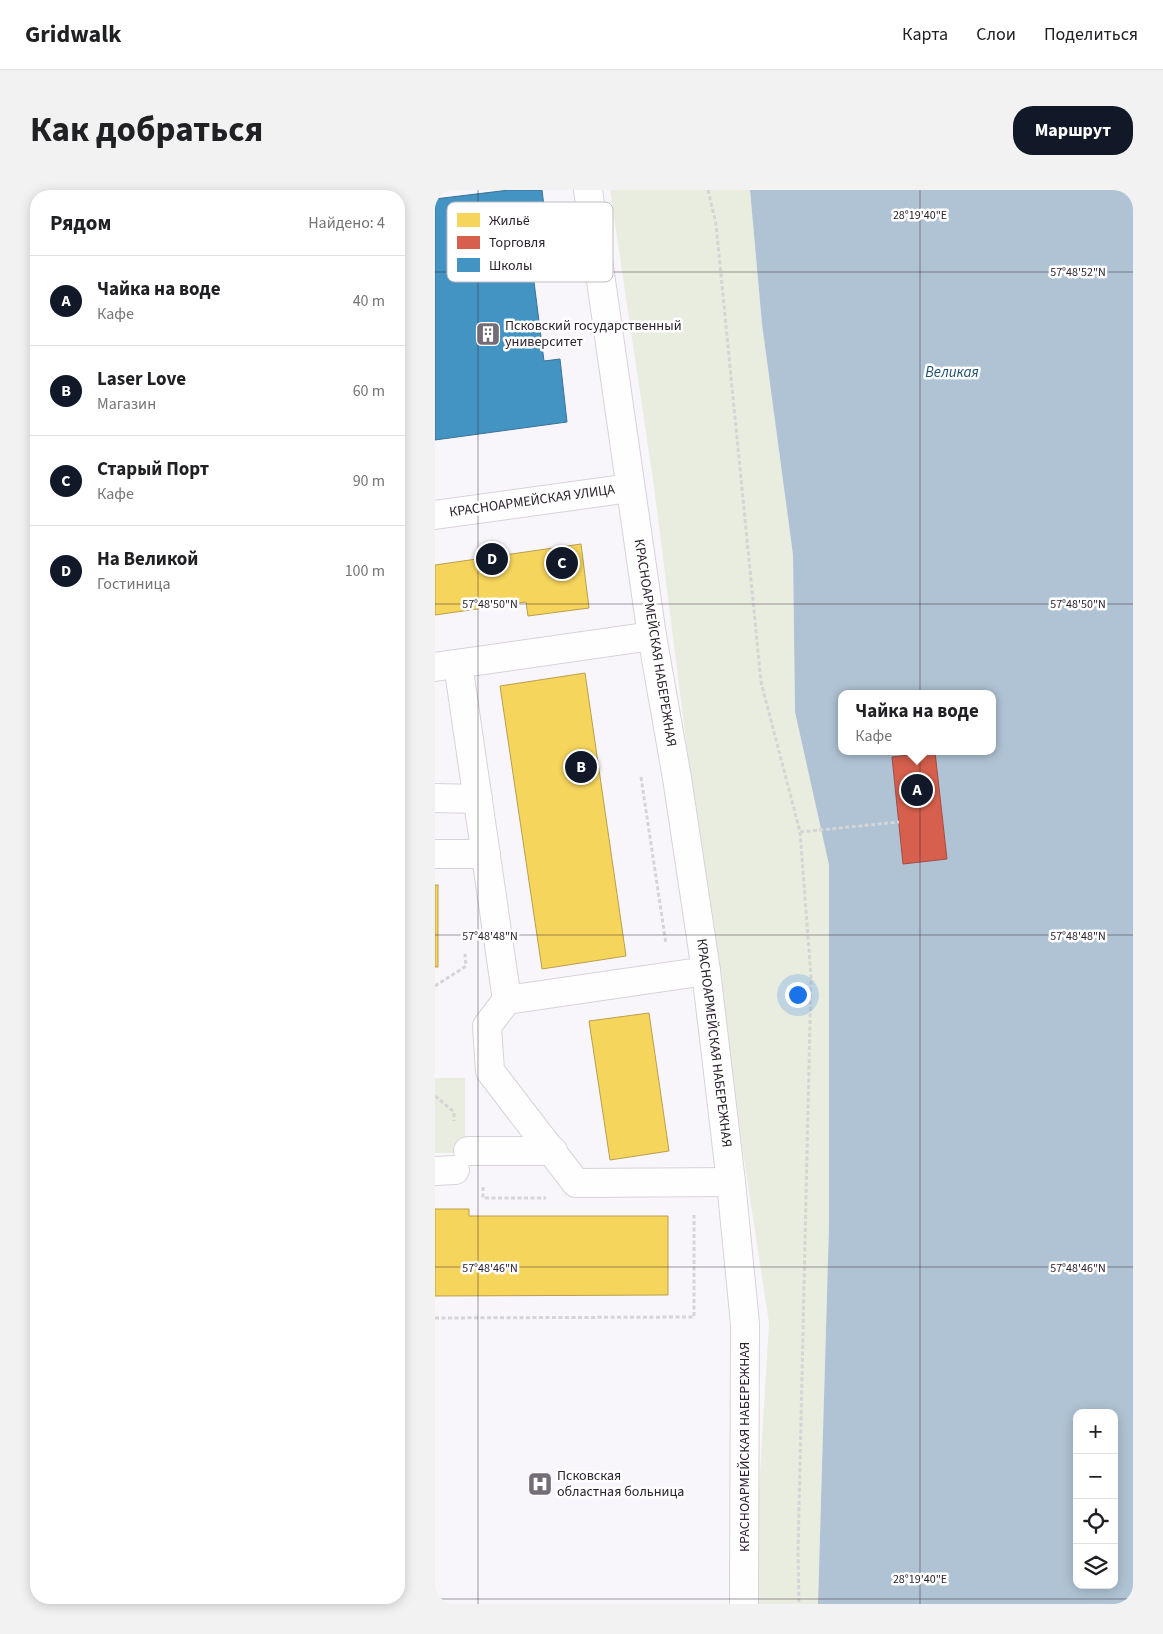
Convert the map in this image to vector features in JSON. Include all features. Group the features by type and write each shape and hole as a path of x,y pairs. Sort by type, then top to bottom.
{"street":[{"name":"КРАСНОАРМЕЙСКАЯ НАБЕРЕЖНАЯ","path":"601,282 652,636 677,778 707,971 731,1182 745,1324 744,1604"},
{"name":"КРАСНОАРМЕЙСКАЯ УЛИЦА","path":"435,515 630,488"},
{"path":"507,1000 478,799 446,665 652,636"},
{"path":"435,798 478,799"},
{"path":"435,854 485,854"},
{"path":"707,971 507,1000 487,1026 490,1071 576,1183 731,1182"},
{"path":"453,1164 553,1151"}],"path":[{"path":"708,190 716,224 761,682 800,832 811,977 798,1553 799,1604"},
{"path":"641,774 671,976"},
{"path":"800,832 899,822"},
{"path":"435,986 466,966"},
{"path":"435,1096 454,1112"},
{"path":"435,1318 694,1317 693,1182"}],"shaded area":[{"path":"610,190 750,190 762,324 793,555 795,712 829,865 829,1225 818,1604 752,1604 769,1323 714,962 654,487"},
{"path":"435,1078 465,1078 465,1153 435,1153"}],"water":[{"name":"Великая","path":"750,190 1133,190 1133,1604 818,1604 829,1225 829,865 795,712 793,555 762,324"}],"building: Жильё":[{"path":"581,544 589,608 528,616 526,602 435,615 435,565"},
{"path":"585,673 626,956 542,969 500,686"},
{"path":"435,885 438,885 438,967 435,967"},
{"path":"649,1013 669,1151 610,1160 589,1021"},
{"path":"435,1209 469,1209 469,1216 668,1216 668,1295 435,1296"}],"building: Торговля":[{"path":"935,755 947,859 903,864 892,757"}],"building: Школы":[{"name":"Псковский государственный университет","path":"509,190 542,190 543,202 447,202 447,282 534,282 544,361 560,359 567,422 435,440 435,199"}],"place":[{"name":"Псковский государственный университет","path":"488,334"},
{"name":"На Великой","path":"492,559"},
{"name":"Старый Порт","path":"562,563"},
{"name":"Laser Love","path":"581,767"},
{"name":"Чайка на воде","path":"917,790"},
{"name":"Псковская областная больница","path":"540,1484"}]}
